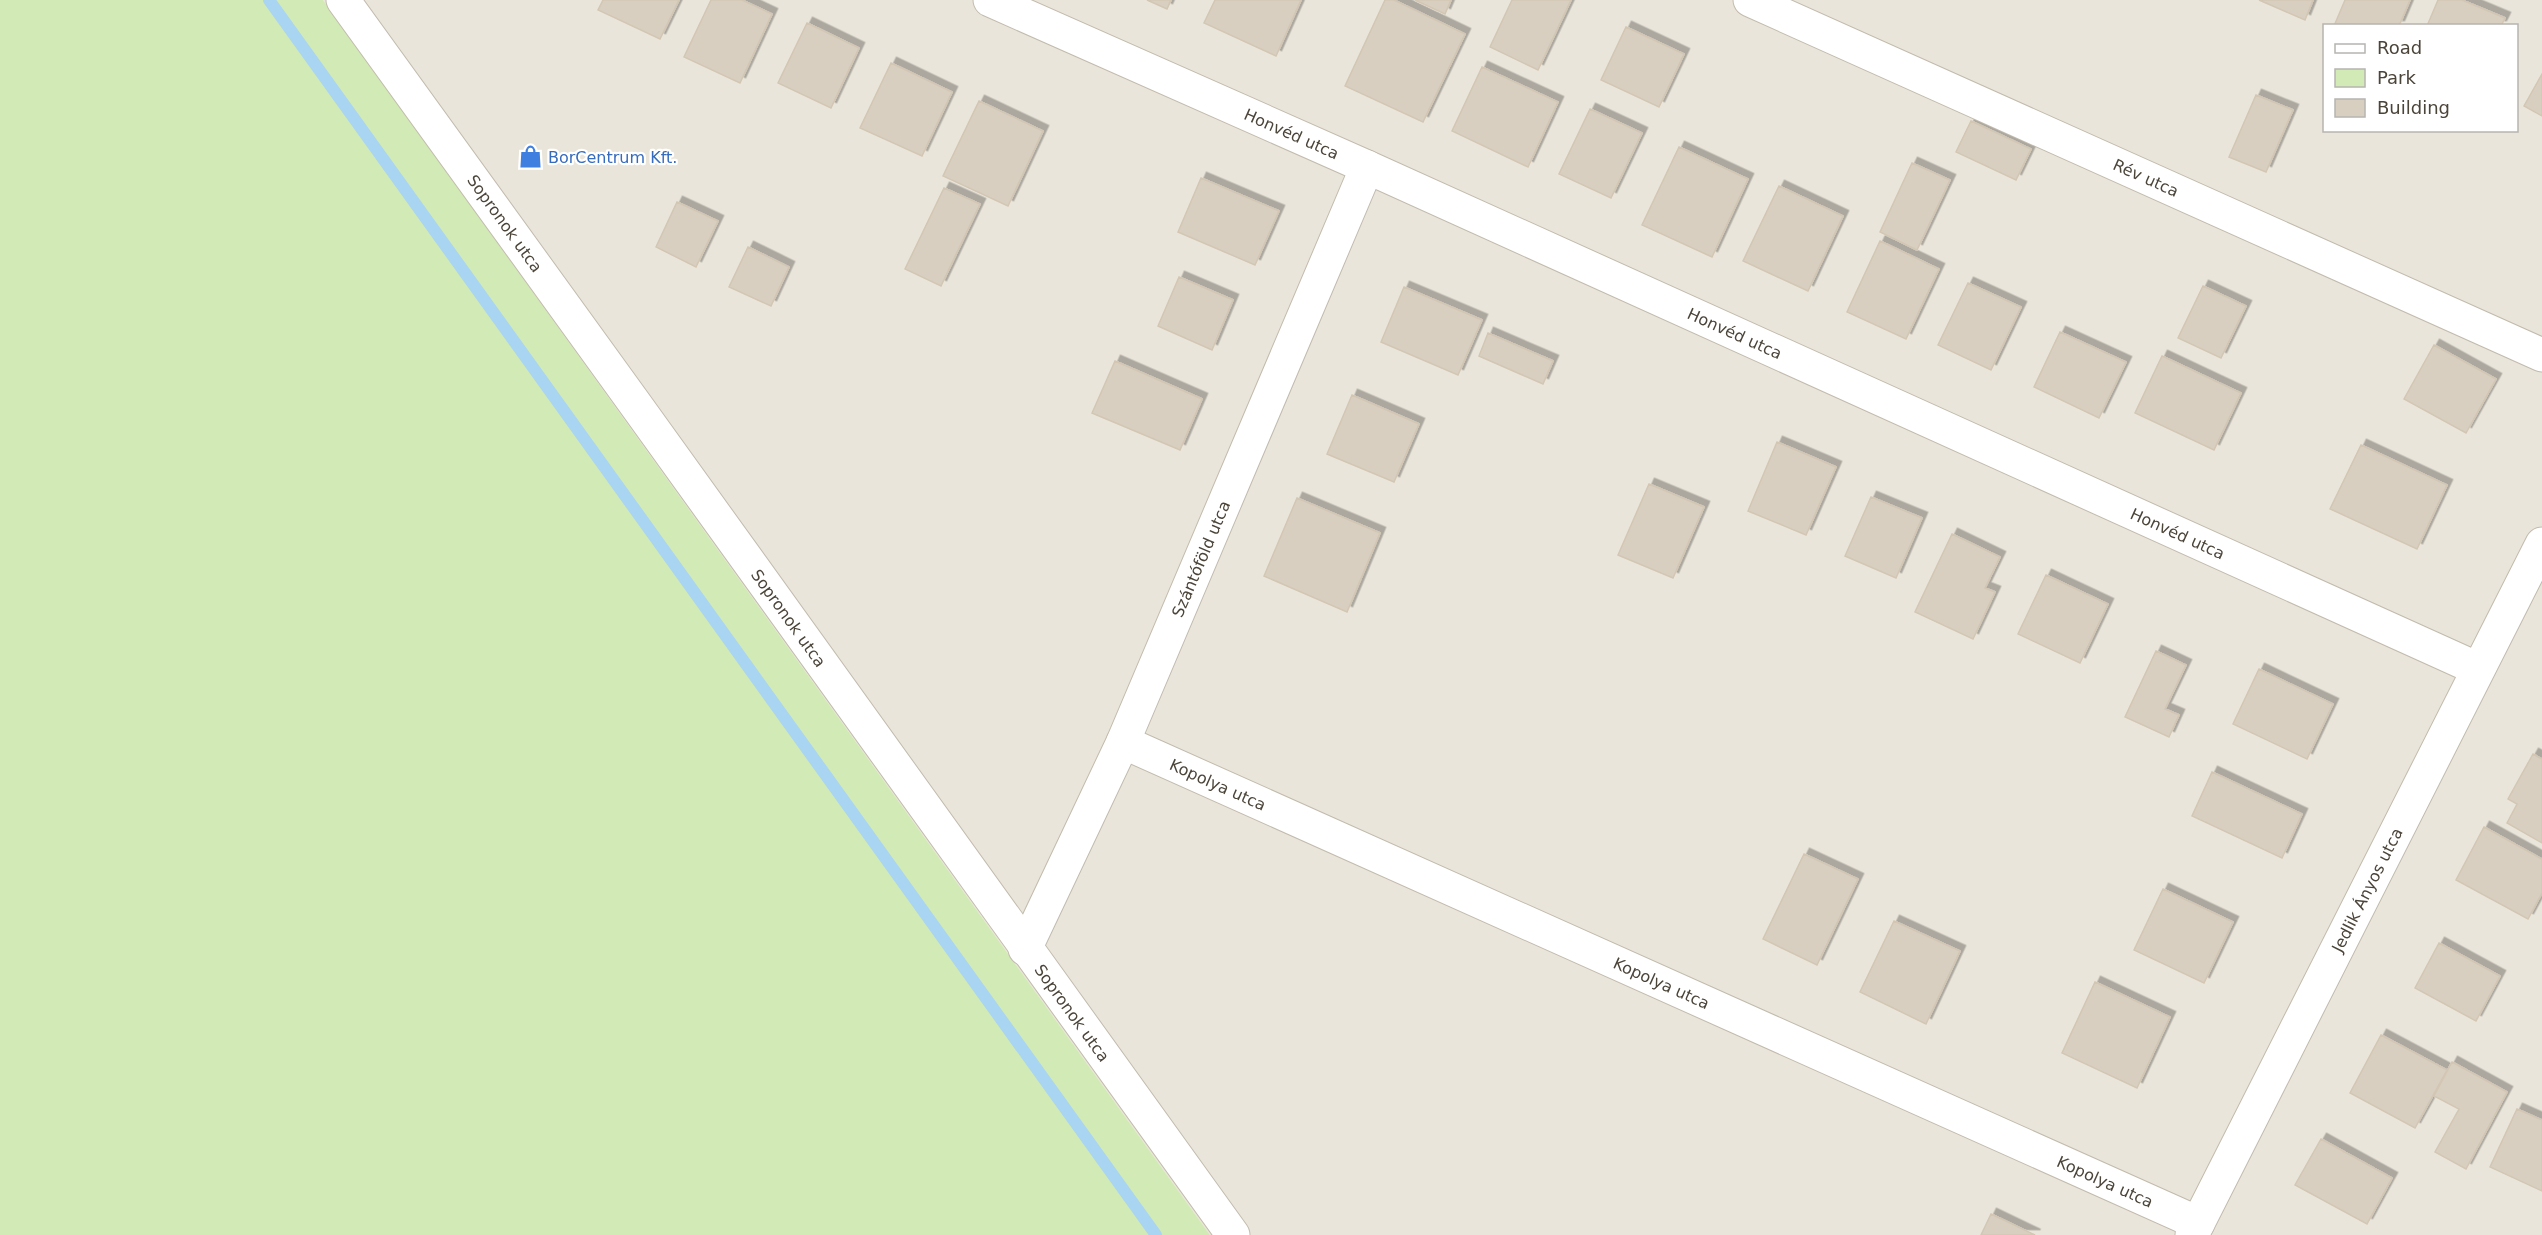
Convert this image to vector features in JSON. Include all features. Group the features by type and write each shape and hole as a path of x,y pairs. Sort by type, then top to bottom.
{"street":[{"name":"Sopronok utca","path":"343,0 562,299 1025,949 1233,1235"},
{"name":"Honvéd utca","path":"990,0 1367,167 2478,669"},
{"name":"Rév utca","path":"1750,0 2542,355"},
{"name":"Szántóföld utca","path":"1025,949 1124,742 1367,167"},
{"name":"Jedlik Ányos utca","path":"2195,1229 2542,544"},
{"name":"Kopolya utca","path":"1124,742 2195,1229"}],"shaded area":[{"path":"323,0 2542,0 2542,1235 1210,1235"}],"green space":[{"path":"0,0 323,0 1210,1235 0,1235"}],"building":[{"path":"603,0 679,0 660,39 598,10"},
{"path":"711,0 742,0 772,14 740,83 684,57"},
{"path":"1147,0 1171,0 1167,9"},
{"path":"1215,0 1301,0 1276,56 1204,23"},
{"path":"1385,0 1394,0 1465,34 1423,122 1345,86"},
{"path":"1415,0 1451,0 1445,14"},
{"path":"1512,0 1571,0 1538,70 1490,47"},
{"path":"2259,0 2313,0 2305,20"},
{"path":"2345,0 2410,0 2400,24 2335,24"},
{"path":"2438,0 2462,0 2505,18 2502,24 2428,24"},
{"path":"807,23 859,48 831,108 778,83"},
{"path":"1626,27 1684,54 1659,107 1601,80"},
{"path":"891,63 952,92 922,156 860,128"},
{"path":"1482,67 1558,102 1528,167 1452,131"},
{"path":"2542,74 2542,116 2524,106"},
{"path":"2256,95 2293,110 2266,172 2229,157"},
{"path":"979,101 1043,131 1008,206 943,176"},
{"path":"1590,109 1642,133 1611,198 1559,174"},
{"path":"1971,121 2031,149 2016,180 1956,152"},
{"path":"1679,147 1748,179 1712,257 1642,225"},
{"path":"1912,163 1950,180 1917,250 1880,232"},
{"path":"1201,178 1279,211 1255,265 1178,232"},
{"path":"1779,186 1843,216 1808,291 1743,261"},
{"path":"944,188 980,204 941,286 905,269"},
{"path":"677,202 718,221 696,267 656,247"},
{"path":"1880,241 1939,269 1906,339 1847,312"},
{"path":"748,247 789,267 771,306 729,287"},
{"path":"1179,277 1233,300 1212,350 1158,326"},
{"path":"1968,283 2021,307 1991,370 1938,345"},
{"path":"2203,286 2246,306 2221,358 2178,338"},
{"path":"1404,287 1482,320 1458,375 1381,342"},
{"path":"2060,332 2126,362 2099,418 2034,387"},
{"path":"1488,333 1553,361 1543,384 1479,356"},
{"path":"2434,345 2496,379 2466,433 2404,399"},
{"path":"2162,356 2241,393 2214,450 2135,413"},
{"path":"1115,361 1202,399 1180,450 1092,413"},
{"path":"1352,395 1419,424 1394,482 1327,454"},
{"path":"1777,442 1836,467 1806,535 1748,511"},
{"path":"2361,445 2447,485 2417,549 2330,509"},
{"path":"1649,484 1704,507 1673,578 1618,555"},
{"path":"1871,497 1922,518 1896,578 1845,556"},
{"path":"1297,498 1380,533 1347,612 1264,576"},
{"path":"1952,534 2000,557 1985,588 1995,592 1973,639 1915,612"},
{"path":"2046,575 2108,604 2080,663 2018,634"},
{"path":"2156,651 2186,665 2165,709 2179,715 2169,737 2125,717"},
{"path":"2259,669 2333,704 2307,759 2233,724"},
{"path":"2533,754 2542,759 2542,843 2507,823 2517,804 2508,799"},
{"path":"2212,772 2302,814 2282,858 2192,816"},
{"path":"2484,827 2542,859 2542,893 2528,919 2456,880"},
{"path":"1804,854 1858,879 1817,965 1763,939"},
{"path":"2163,889 2233,922 2204,983 2134,950"},
{"path":"1894,921 1960,951 1926,1024 1860,992"},
{"path":"2439,943 2500,976 2476,1021 2415,988"},
{"path":"2095,982 2170,1017 2137,1088 2062,1053"},
{"path":"2381,1035 2447,1070 2415,1128 2350,1093"},
{"path":"2452,1062 2507,1092 2466,1169 2435,1152 2459,1109 2434,1096"},
{"path":"2517,1109 2542,1120 2542,1191 2490,1167"},
{"path":"2321,1139 2392,1178 2367,1224 2295,1185"},
{"path":"1991,1214 2035,1235 1981,1235"}],"waterway":[{"path":"269,0 1156,1235"}],"place":[{"name":"BorCentrum Kft.","path":"530,157"}]}
